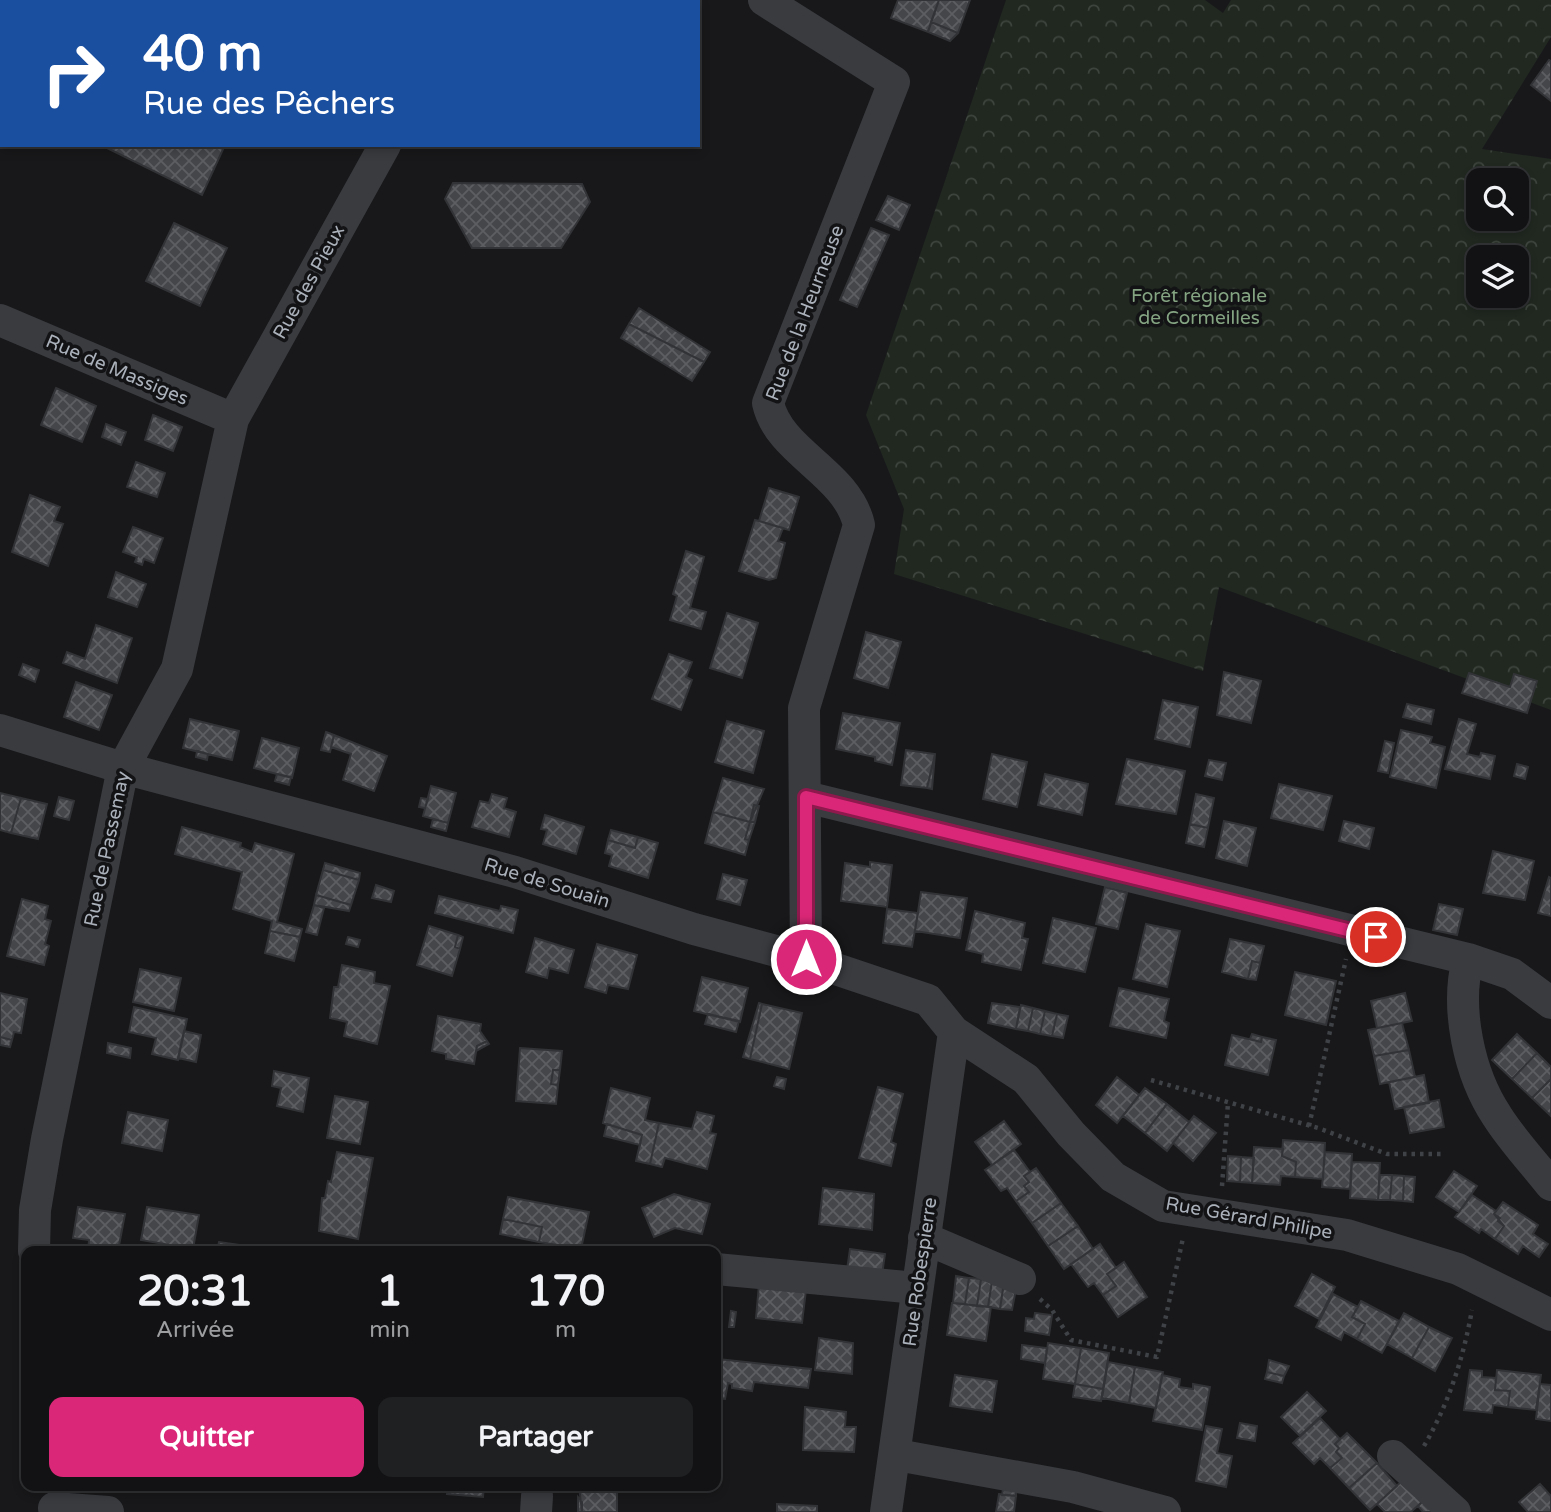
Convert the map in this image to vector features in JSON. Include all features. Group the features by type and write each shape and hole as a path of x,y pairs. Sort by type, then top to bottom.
{"street":[{"name":"Rue de la Heurneuse","path":"764,0 894,82 768,403 770,415 780,428 846,494 855,509 859,525 804,708 806,959"},
{"name":"Rue des Pieux","path":"233,419 384,147"},
{"name":"Rue de Massiges","path":"0,320 233,419"},
{"name":"Rue de Passemay","path":"34,1246 35,1210 47,1139 123,768 177,669 233,419"},
{"name":"Rue de Souain","path":"0,730 123,768 515,872 694,929 806,959 928,1000 954,1032"},
{"path":"806,797 1468,959 1512,974 1551,1003"},
{"path":"1468,959 1461,984 1472,1064 1496,1115 1551,1185"},
{"name":"Rue Gérard Philipe","path":"954,1032 1026,1079 1071,1134 1113,1177 1163,1206 1347,1234 1478,1278 1551,1315"},
{"name":"Rue Robespierre","path":"887,1512 954,1032"},
{"path":"924,1238 1020,1279"},
{"path":"721,1269 917,1288"},
{"path":"897,1455 1073,1487 1165,1512"},
{"path":"1401,1464 1455,1512"},
{"path":"53,1502 108,1512"}],"path":[{"path":"1309,1126 1353,931"},
{"path":"1152,1080 1309,1126 1387,1154 1441,1154"},
{"path":"1220,1215 1228,1103"},
{"path":"1020,1279 1052,1310 1071,1340 1157,1357 1189,1210"},
{"path":"1401,1464 1443,1413 1464,1350 1478,1278"}],"green space":[{"name":"Forêt régionale de Cormeilles","path":"1006,0 1205,0 1223,13 1231,0 1551,0 1551,37 1482,149 1551,159 1551,710 1219,587 1203,671 894,574 904,509 866,415"}],"building":[{"path":"898,0 939,0 928,32 891,18"},
{"path":"939,0 970,0 958,33 931,22"},
{"path":"931,22 958,33 950,41 928,32"},
{"path":"1549,60 1551,61 1551,101 1531,85"},
{"path":"105,147 224,147 202,195"},
{"path":"453,183 582,184 590,202 561,248 472,248 445,199"},
{"path":"888,196 910,205 899,230 876,220"},
{"path":"174,223 227,248 200,306 146,281"},
{"path":"871,228 889,235 857,307 840,300"},
{"path":"639,308 710,352 704,362 629,324"},
{"path":"629,324 704,362 692,381 621,338"},
{"path":"56,388 96,406 82,442 41,425"},
{"path":"153,415 182,427 173,451 145,440"},
{"path":"106,424 126,432 121,445 102,437"},
{"path":"136,462 165,473 157,497 127,487"},
{"path":"769,488 799,497 789,530 759,521"},
{"path":"30,495 60,507 54,521 63,524 48,566 12,552"},
{"path":"755,520 783,528 778,541 785,543 776,578 769,580 739,571"},
{"path":"133,527 163,538 154,563 144,559 142,565 135,562 137,557 123,552"},
{"path":"686,551 704,557 690,608 706,612 701,629 670,620 677,596 673,594"},
{"path":"116,572 146,584 137,607 108,597"},
{"path":"727,613 758,623 742,678 710,668"},
{"path":"96,625 132,638 117,683 63,663 67,652 85,659"},
{"path":"866,632 901,642 888,688 854,678"},
{"path":"669,654 692,662 686,677 692,680 681,710 652,699"},
{"path":"23,664 39,670 35,682 19,675"},
{"path":"1224,672 1261,681 1251,723 1217,715"},
{"path":"1469,673 1510,687 1514,674 1537,681 1527,713 1462,693"},
{"path":"76,682 112,695 99,730 64,717"},
{"path":"1163,700 1198,707 1190,747 1155,739"},
{"path":"1407,704 1434,710 1431,724 1403,717"},
{"path":"843,713 900,723 892,765 875,761 875,757 836,749"},
{"path":"190,719 239,731 232,760 183,748"},
{"path":"1459,719 1476,724 1467,754 1495,756 1490,779 1445,769"},
{"path":"727,721 764,731 753,773 715,762"},
{"path":"1401,730 1432,737 1430,743 1445,747 1436,788 1390,777"},
{"path":"326,732 334,735 330,752 321,750"},
{"path":"334,735 387,756 374,791 343,780 351,754 331,747"},
{"path":"262,738 299,748 292,778 254,768"},
{"path":"1385,741 1394,743 1388,773 1378,771"},
{"path":"906,750 935,754 927,788 901,785"},
{"path":"197,751 208,754 207,760 196,757"},
{"path":"935,754 932,789 927,788"},
{"path":"992,754 1027,762 1017,807 983,799"},
{"path":"1127,759 1185,771 1176,814 1116,804"},
{"path":"1209,760 1226,763 1222,780 1205,776"},
{"path":"1517,764 1528,767 1525,779 1514,776"},
{"path":"277,774 291,777 289,785 275,781"},
{"path":"1045,774 1088,784 1082,815 1038,805"},
{"path":"723,778 764,789 750,822 713,812"},
{"path":"1279,784 1332,796 1323,830 1271,818"},
{"path":"431,786 456,793 448,823 423,816"},
{"path":"0,793 21,798 11,833 0,830"},
{"path":"492,794 507,798 504,808 516,812 509,837 472,827 480,801 489,803"},
{"path":"1196,794 1214,798 1208,828 1190,824"},
{"path":"59,797 74,801 69,820 54,816"},
{"path":"21,798 47,804 38,839 11,833"},
{"path":"421,798 428,799 425,808 419,807"},
{"path":"754,805 759,806 755,822 750,822"},
{"path":"713,812 750,822 745,839 749,840 745,855 705,843"},
{"path":"545,815 584,827 576,854 543,844 547,830 541,829"},
{"path":"433,819 448,823 446,831 431,827"},
{"path":"1224,821 1256,828 1247,866 1216,858"},
{"path":"1344,821 1374,828 1369,849 1339,841"},
{"path":"750,822 755,822 749,840 745,839"},
{"path":"1190,824 1208,828 1204,847 1186,843"},
{"path":"182,827 241,843 240,847 252,852 255,843 294,854 277,922 302,929 300,937 270,931 272,921 233,909 242,872 175,854"},
{"path":"611,830 638,837 635,848 608,840"},
{"path":"638,837 658,843 648,878 609,866 612,855 605,853 608,840 635,848"},
{"path":"1493,851 1534,861 1525,900 1483,893"},
{"path":"870,862 892,865 887,907 841,901 845,863 870,867"},
{"path":"325,863 360,873 359,880 323,870"},
{"path":"323,870 359,880 351,905 316,895"},
{"path":"723,874 747,880 740,905 717,899"},
{"path":"1549,877 1551,878 1551,916 1538,913"},
{"path":"376,885 394,891 391,902 372,898"},
{"path":"1105,887 1127,893 1118,929 1096,924"},
{"path":"921,892 967,898 960,938 915,931"},
{"path":"316,895 351,905 349,911 314,905"},
{"path":"439,896 500,911 501,906 518,910 513,933 435,913"},
{"path":"22,899 48,906 45,919 51,921 45,944 49,946 44,965 7,956"},
{"path":"1439,904 1463,909 1457,935 1433,930"},
{"path":"314,905 324,908 317,935 306,932"},
{"path":"887,909 918,913 912,947 883,943"},
{"path":"975,911 1025,923 1022,938 1028,939 1021,970 982,962 983,954 966,950"},
{"path":"1053,918 1096,928 1085,972 1043,963"},
{"path":"1146,924 1180,931 1167,987 1133,979"},
{"path":"429,926 458,935 455,947 460,949 452,976 417,965"},
{"path":"270,931 300,937 294,961 265,953"},
{"path":"458,935 463,937 460,949 455,947"},
{"path":"348,937 360,940 358,947 346,944"},
{"path":"535,938 574,950 568,973 549,968 547,978 526,972"},
{"path":"1230,939 1264,946 1260,963 1252,961 1248,979 1222,972"},
{"path":"597,944 637,955 628,989 608,985 606,993 585,987"},
{"path":"1252,961 1260,963 1256,980 1248,979"},
{"path":"342,965 375,972 374,983 390,986 377,1044 344,1036 347,1022 330,1018 334,987 338,987"},
{"path":"140,969 181,978 174,1011 133,1002"},
{"path":"1295,972 1336,981 1326,1025 1285,1015"},
{"path":"702,977 748,988 740,1022 694,1011"},
{"path":"1119,988 1169,999 1164,1021 1169,1023 1166,1038 1110,1026"},
{"path":"0,993 27,999 21,1033 14,1032 12,1040 0,1037"},
{"path":"1405,993 1412,1021 1377,1028 1371,1001"},
{"path":"759,1003 762,1004 750,1059 743,1057"},
{"path":"992,1003 1020,1007 1016,1029 988,1023"},
{"path":"762,1004 802,1013 789,1069 750,1059"},
{"path":"1021,1005 1033,1008 1028,1031 1016,1029"},
{"path":"134,1007 187,1019 178,1060 152,1054 156,1038 129,1032"},
{"path":"1033,1008 1045,1011 1040,1034 1028,1031"},
{"path":"1045,1011 1057,1014 1052,1036 1040,1034"},
{"path":"708,1014 739,1021 736,1032 705,1024"},
{"path":"1057,1014 1068,1016 1063,1038 1052,1036"},
{"path":"438,1016 481,1024 480,1031 487,1041 477,1046 474,1064 446,1059 446,1054 432,1051"},
{"path":"1402,1023 1409,1050 1374,1056 1368,1030"},
{"path":"184,1031 201,1035 196,1062 178,1058"},
{"path":"1252,1034 1262,1037 1261,1042 1250,1039"},
{"path":"1517,1034 1537,1053 1512,1079 1492,1060"},
{"path":"1232,1035 1261,1042 1262,1037 1276,1040 1268,1075 1225,1065"},
{"path":"0,1037 12,1040 10,1047 0,1045"},
{"path":"487,1041 489,1044 476,1051 477,1046"},
{"path":"108,1043 131,1048 130,1058 107,1053"},
{"path":"520,1048 562,1051 560,1070 553,1070 551,1084 558,1085 556,1104 516,1101"},
{"path":"1409,1050 1415,1077 1380,1084 1374,1056"},
{"path":"1537,1053 1551,1067 1551,1079 1532,1098 1512,1079"},
{"path":"553,1070 560,1070 558,1085 551,1084"},
{"path":"274,1071 309,1078 303,1112 277,1106 281,1088 272,1086"},
{"path":"1424,1075 1429,1103 1395,1109 1389,1082"},
{"path":"777,1077 786,1079 784,1089 774,1086"},
{"path":"1117,1077 1139,1095 1117,1123 1096,1105"},
{"path":"1551,1079 1551,1116 1532,1098"},
{"path":"878,1087 903,1094 891,1142 896,1144 891,1166 859,1158"},
{"path":"611,1088 650,1098 645,1120 659,1123 650,1164 636,1161 642,1135 603,1123"},
{"path":"1145,1088 1167,1104 1145,1133 1123,1116"},
{"path":"335,1096 368,1102 360,1144 327,1138"},
{"path":"1439,1100 1444,1127 1410,1133 1404,1107"},
{"path":"1167,1104 1189,1122 1167,1151 1145,1133"},
{"path":"128,1112 168,1120 162,1151 122,1143"},
{"path":"697,1112 714,1116 710,1133 716,1134 707,1169 665,1158 662,1167 650,1164 659,1123 692,1129"},
{"path":"1194,1116 1216,1133 1193,1161 1173,1143"},
{"path":"1004,1121 1021,1144 992,1165 975,1142"},
{"path":"607,1124 642,1135 640,1145 604,1136"},
{"path":"1283,1140 1325,1143 1323,1179 1295,1177 1296,1162 1282,1156"},
{"path":"1254,1147 1283,1149 1282,1156 1296,1162 1295,1177 1281,1176 1280,1185 1252,1183"},
{"path":"1014,1150 1030,1172 1024,1176 1029,1182 1024,1186 1029,1192 1016,1201 1007,1188 1001,1191 985,1170"},
{"path":"337,1152 373,1158 358,1239 319,1231 322,1198 325,1198 328,1181 331,1182"},
{"path":"1325,1152 1352,1154 1350,1189 1322,1187"},
{"path":"1228,1156 1241,1157 1240,1182 1227,1181"},
{"path":"1241,1157 1254,1158 1252,1183 1240,1182"},
{"path":"1352,1162 1380,1163 1378,1200 1350,1198"},
{"path":"1036,1168 1061,1203 1032,1223 1016,1201 1029,1192 1024,1186 1029,1182 1024,1176"},
{"path":"1454,1171 1477,1186 1459,1212 1436,1197"},
{"path":"1380,1175 1392,1175 1390,1200 1378,1200"},
{"path":"1392,1175 1404,1176 1403,1201 1390,1200"},
{"path":"1404,1176 1415,1177 1413,1202 1403,1201"},
{"path":"823,1188 874,1194 872,1230 819,1224"},
{"path":"674,1194 710,1204 702,1234 675,1228 654,1237 642,1208"},
{"path":"1472,1195 1496,1211 1494,1214 1500,1218 1498,1221 1504,1226 1495,1239 1481,1229 1479,1233 1455,1217"},
{"path":"508,1197 589,1212 582,1246 539,1242 542,1227 503,1219"},
{"path":"1503,1202 1538,1225 1533,1234 1548,1244 1539,1257 1523,1246 1518,1254 1495,1239 1504,1226 1494,1214"},
{"path":"1061,1203 1078,1226 1048,1246 1032,1223"},
{"path":"78,1207 125,1214 119,1246 88,1246 89,1240 73,1238"},
{"path":"147,1207 199,1215 194,1246 141,1240"},
{"path":"503,1219 542,1227 539,1242 500,1234"},
{"path":"1078,1226 1093,1249 1064,1269 1048,1246"},
{"path":"219,1242 247,1246 218,1246"},
{"path":"1100,1244 1116,1268 1107,1274 1116,1286 1103,1295 1094,1283 1088,1287 1071,1264"},
{"path":"850,1249 885,1254 882,1275 847,1270"},
{"path":"1124,1262 1147,1297 1118,1317 1103,1295 1116,1286 1107,1274"},
{"path":"1312,1274 1335,1287 1319,1319 1295,1306"},
{"path":"956,1276 969,1278 965,1304 953,1303"},
{"path":"969,1278 981,1279 977,1306 965,1304"},
{"path":"981,1279 992,1281 988,1307 977,1306"},
{"path":"992,1281 1004,1282 1000,1309 988,1307"},
{"path":"1004,1282 1017,1284 1012,1310 1000,1309"},
{"path":"759,1284 806,1290 802,1323 756,1318"},
{"path":"1333,1294 1358,1307 1352,1317 1365,1324 1357,1339 1344,1332 1341,1340 1316,1327"},
{"path":"1361,1301 1399,1321 1382,1353 1357,1339 1365,1324 1352,1317"},
{"path":"952,1303 991,1307 986,1341 947,1335"},
{"path":"731,1311 736,1312 734,1327 729,1327"},
{"path":"1035,1313 1052,1315 1049,1335 1025,1331 1026,1318 1034,1319"},
{"path":"1404,1313 1429,1327 1412,1358 1387,1344"},
{"path":"1429,1327 1452,1338 1435,1371 1412,1358"},
{"path":"819,1338 853,1343 852,1374 815,1370"},
{"path":"1048,1343 1081,1348 1075,1384 1043,1379"},
{"path":"1022,1345 1047,1348 1045,1363 1021,1359"},
{"path":"1081,1348 1109,1353 1103,1389 1075,1384"},
{"path":"721,1359 811,1369 808,1388 754,1382 752,1391 732,1388 732,1384 728,1383 725,1399 721,1399"},
{"path":"1269,1360 1289,1366 1284,1376 1267,1372"},
{"path":"1108,1362 1135,1367 1129,1403 1102,1398"},
{"path":"1135,1367 1163,1372 1156,1408 1129,1403"},
{"path":"1470,1370 1482,1371 1482,1377 1496,1378 1495,1390 1510,1391 1508,1407 1493,1405 1492,1413 1464,1410"},
{"path":"1497,1370 1541,1375 1536,1410 1508,1407 1510,1391 1495,1390"},
{"path":"1267,1372 1284,1376 1282,1383 1265,1379"},
{"path":"955,1375 997,1381 992,1412 950,1406"},
{"path":"1162,1375 1180,1379 1179,1387 1193,1389 1193,1384 1210,1387 1202,1430 1153,1421"},
{"path":"1075,1384 1103,1389 1101,1401 1073,1397"},
{"path":"1540,1384 1551,1385 1551,1421 1536,1419"},
{"path":"1307,1392 1326,1411 1300,1436 1281,1417"},
{"path":"805,1407 846,1412 845,1427 856,1427 854,1452 803,1450"},
{"path":"1320,1418 1340,1439 1335,1444 1339,1448 1336,1452 1342,1458 1330,1468 1320,1458 1314,1464 1293,1443"},
{"path":"1240,1423 1257,1426 1255,1441 1237,1438"},
{"path":"1206,1426 1222,1429 1217,1453 1232,1456 1226,1487 1196,1481"},
{"path":"1347,1433 1377,1463 1349,1488 1330,1468 1342,1458 1336,1452 1339,1448 1335,1444"},
{"path":"1377,1463 1397,1486 1370,1510 1349,1488"},
{"path":"1403,1480 1423,1501 1411,1512 1385,1512 1377,1504"},
{"path":"1540,1484 1551,1496 1551,1512 1528,1512 1519,1502"},
{"path":"1003,1489 1016,1490 1016,1496 1002,1495"},
{"path":"447,1491 484,1491 483,1497 447,1494"},
{"path":"580,1491 617,1491 617,1512 582,1512"},
{"path":"999,1494 1016,1496 1014,1512 996,1512"},
{"path":"578,1497 582,1502 582,1512 578,1512"},
{"path":"1425,1499 1438,1512 1423,1512 1418,1506"},
{"path":"777,1504 817,1506 817,1512 777,1512"}],"route":[{"path":"806,959 806,797 1376,937"}]}
